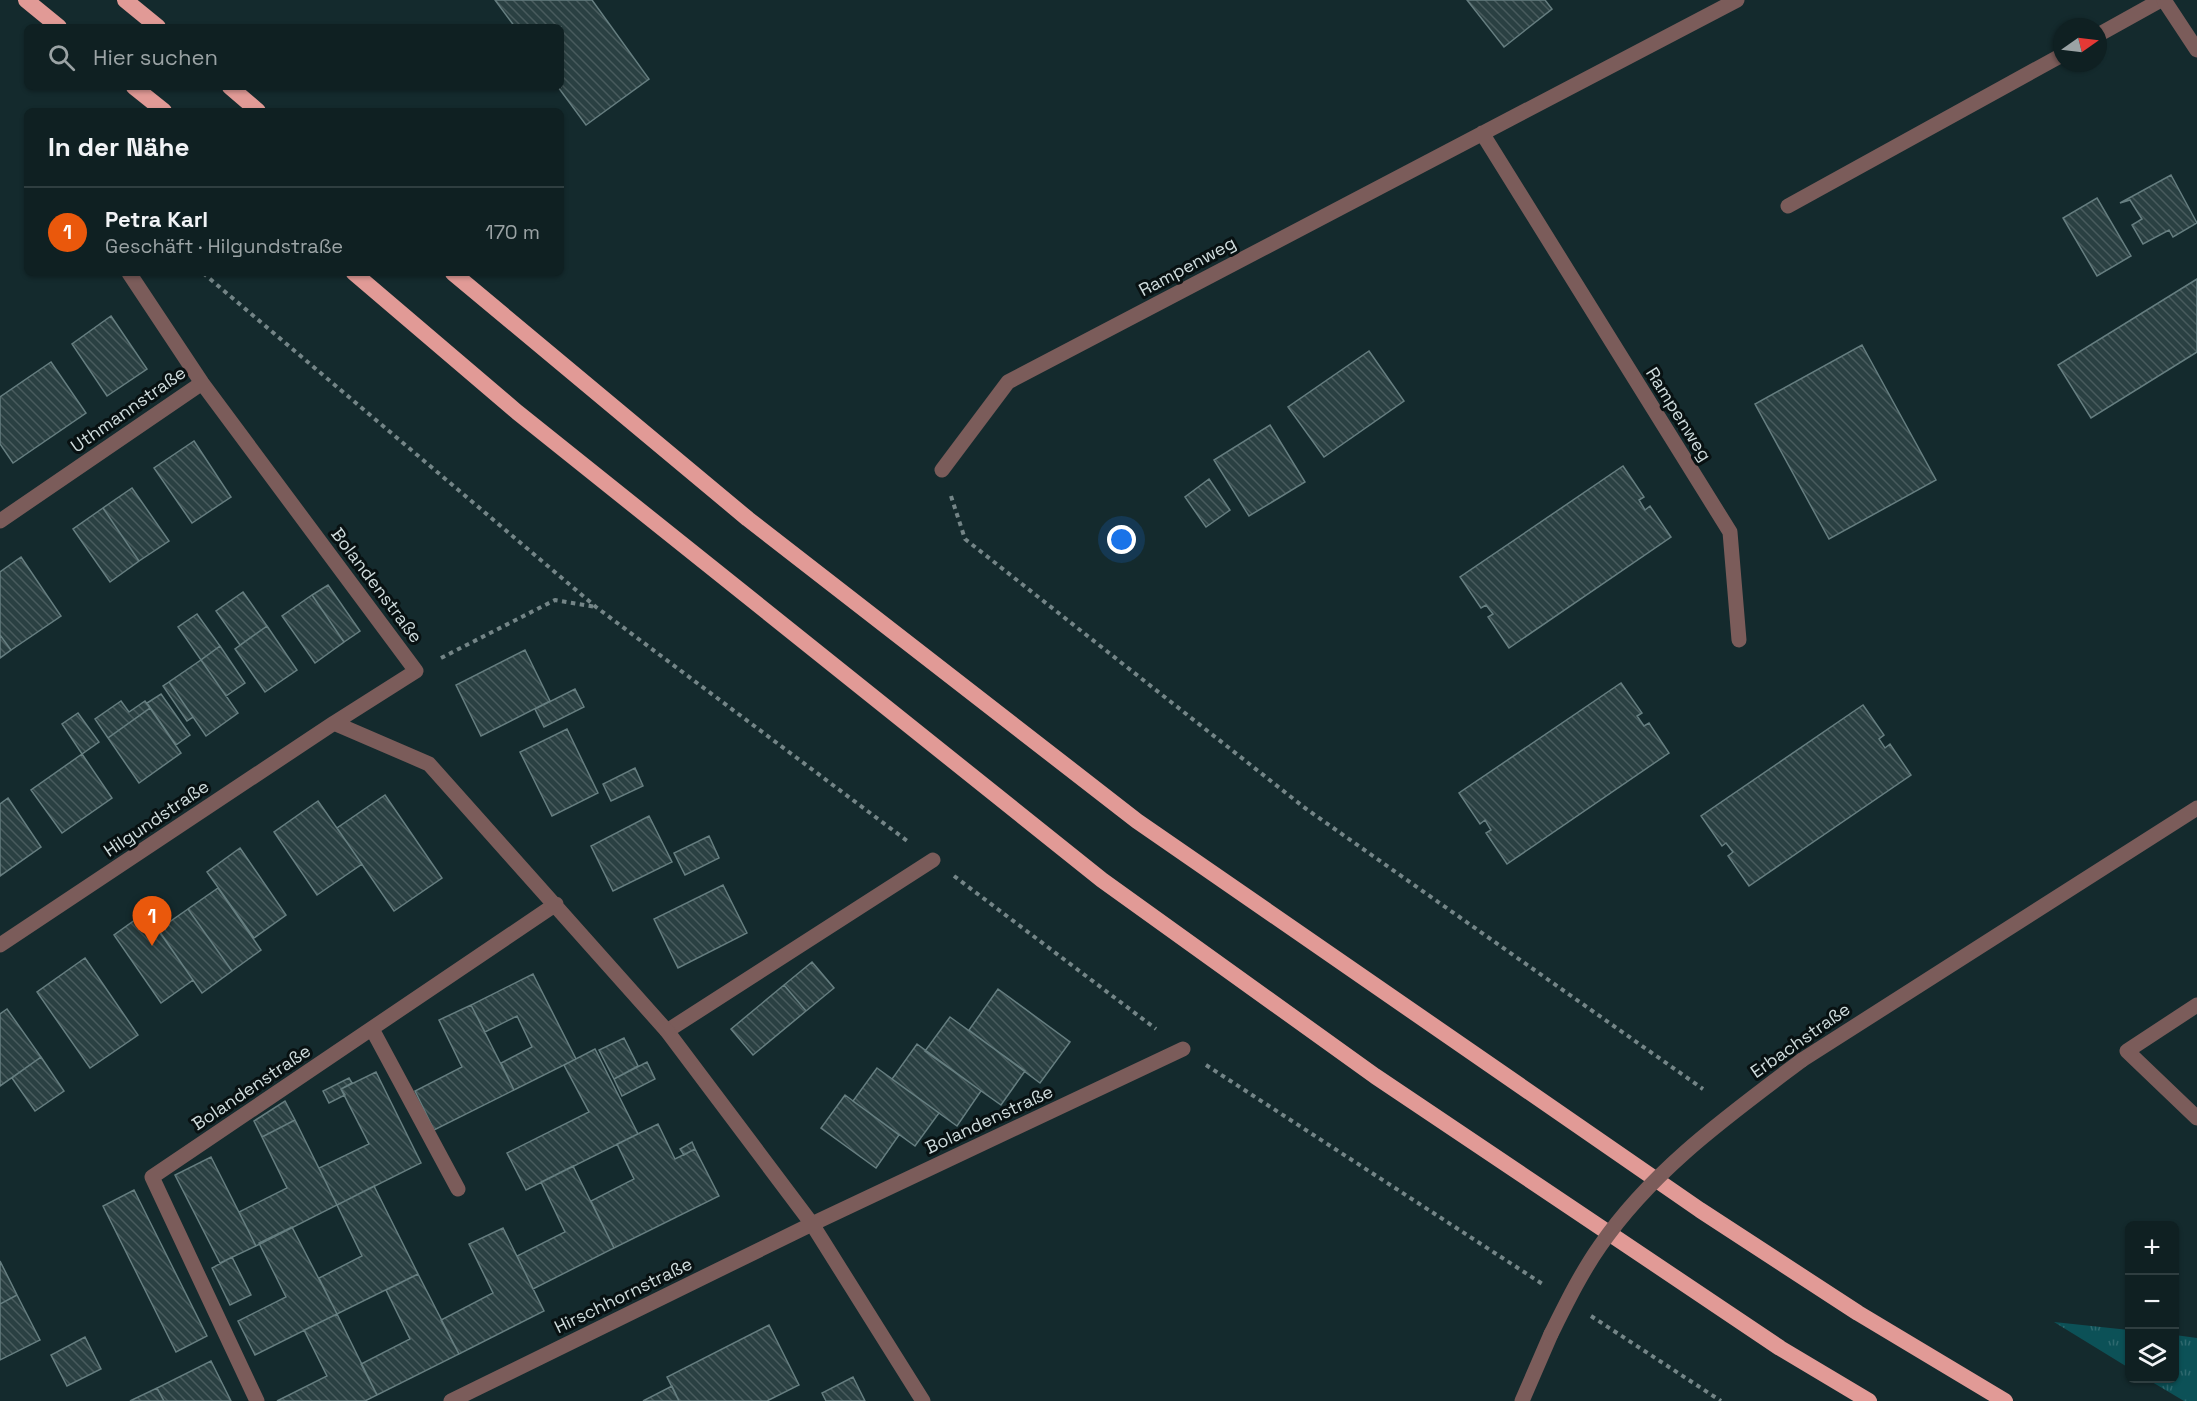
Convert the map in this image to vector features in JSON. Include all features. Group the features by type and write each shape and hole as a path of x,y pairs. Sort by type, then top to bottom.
{"highway":[{"path":"26,0 56,24"},
{"path":"125,0 154,24"},
{"path":"138,90 160,108"},
{"path":"234,90 254,108"},
{"path":"358,276 517,412 1102,880 1375,1076 1780,1348 1869,1401"},
{"path":"457,276 748,519 1137,821 1700,1210 1858,1313 2006,1401"}],"street":[{"name":"Rampenweg","path":"942,470 1008,382 1737,0"},
{"path":"2107,30 2163,0 2197,50"},
{"path":"1788,206 2053,60"},
{"name":"Rampenweg","path":"1482,134 1730,532 1739,640"},
{"name":"Uthmannstraße","path":"0,521 202,383 131,276"},
{"name":"Bolandenstraße","path":"202,383 416,671 334,723"},
{"path":"334,723 429,764 667,1031 812,1224 923,1401"},
{"name":"Hilgundstraße","path":"0,945 334,723"},
{"name":"Erbachstraße","path":"1522,1401 1551,1334 1600,1246 1630,1206 1695,1142 1802,1060 2197,808"},
{"path":"667,1031 933,860"},
{"name":"Bolandenstraße","path":"257,1401 152,1177 556,904"},
{"path":"2197,1005 2127,1051 2197,1118"},
{"path":"372,1029 458,1189"},
{"name":"Bolandenstraße","path":"812,1224 1183,1049"},
{"name":"Hirschhornstraße","path":"450,1401 812,1224"}],"path":[{"path":"207,276 596,607 1183,1049 1552,1290"},
{"path":"942,470 965,539 1305,808 1703,1089"},
{"path":"416,671 555,600 596,607"},
{"path":"1582,1310 1721,1401"}],"green space":[{"path":"2054,1322 2125,1330 2125,1366"},
{"path":"2179,1336 2197,1338 2197,1401 2184,1401 2154,1383 2179,1383"}],"building":[{"path":"495,0 592,0 649,79 586,125 560,90 564,90 564,24 513,24"},
{"path":"1467,0 1545,0 1552,9 1504,47"},
{"path":"2171,175 2197,223 2173,237 2169,230 2143,244 2132,225 2142,219 2130,200 2120,203"},
{"path":"2097,198 2131,256 2097,276 2063,218"},
{"path":"2197,279 2197,352 2091,418 2058,365"},
{"path":"111,316 147,369 107,396 72,344"},
{"path":"1862,345 1936,480 1829,539 1755,404"},
{"path":"1369,351 1404,401 1324,457 1288,407"},
{"path":"51,362 86,413 13,463 0,444 0,397"},
{"path":"1270,425 1305,482 1249,516 1214,460"},
{"path":"194,441 231,497 192,523 154,468"},
{"path":"1623,466 1644,497 1639,500 1645,510 1650,506 1671,537 1509,648 1488,617 1493,614 1486,605 1481,608 1460,577"},
{"path":"1209,479 1230,510 1206,527 1185,497"},
{"path":"132,488 169,541 139,561 103,508"},
{"path":"103,508 139,561 110,582 73,529"},
{"path":"21,557 61,616 11,650 0,635 0,572"},
{"path":"328,585 360,631 344,642 312,595"},
{"path":"243,592 267,626 240,645 216,611"},
{"path":"312,595 344,642 315,663 282,616"},
{"path":"197,614 220,646 201,660 178,627"},
{"path":"267,626 297,670 265,692 235,649"},
{"path":"0,635 11,650 0,658"},
{"path":"220,646 245,683 226,696 201,660"},
{"path":"525,650 550,701 481,736 456,685"},
{"path":"201,660 238,713 206,736 169,682"},
{"path":"169,682 193,717 187,721 163,686"},
{"path":"1621,683 1642,713 1637,716 1644,726 1649,723 1669,753 1507,864 1486,833 1491,830 1485,820 1480,824 1459,793"},
{"path":"575,689 584,707 544,727 535,709"},
{"path":"161,694 190,735 176,745 147,703"},
{"path":"121,701 129,712 145,701 150,708 108,738 95,719"},
{"path":"1863,705 1884,735 1879,739 1885,748 1890,744 1911,775 1749,886 1728,856 1733,852 1726,843 1722,846 1701,816"},
{"path":"150,708 181,753 139,783 108,738"},
{"path":"78,713 99,742 82,754 62,724"},
{"path":"567,729 598,793 552,816 520,752"},
{"path":"82,754 112,798 62,833 31,790"},
{"path":"635,768 643,786 611,801 603,784"},
{"path":"385,795 442,878 394,911 337,828"},
{"path":"8,798 41,847 0,876 0,804"},
{"path":"318,801 362,864 317,895 274,832"},
{"path":"649,816 672,862 613,891 591,846"},
{"path":"709,836 719,858 685,875 674,853"},
{"path":"240,848 286,915 254,938 207,872"},
{"path":"723,885 747,933 678,968 654,919"},
{"path":"218,888 261,950 232,971 188,909"},
{"path":"188,909 232,971 202,993 158,930"},
{"path":"146,912 193,980 161,1003 114,935"},
{"path":"85,958 138,1035 90,1068 37,992"},
{"path":"812,962 834,988 806,1011 784,985"},
{"path":"533,974 576,1059 514,1090 501,1063 532,1047 517,1016 485,1032 471,1005"},
{"path":"784,985 806,1011 753,1055 731,1029"},
{"path":"998,989 1070,1042 1040,1083 969,1030"},
{"path":"471,1005 514,1090 434,1130 415,1091 462,1067 439,1020"},
{"path":"7,1009 41,1057 0,1086 0,1014"},
{"path":"950,1017 1025,1071 1001,1105 925,1051"},
{"path":"624,1038 638,1066 614,1079 599,1050"},
{"path":"917,1044 981,1091 957,1126 892,1079"},
{"path":"595,1049 638,1134 526,1190 507,1153 589,1112 564,1065"},
{"path":"41,1057 64,1091 35,1111 12,1078"},
{"path":"647,1062 655,1079 622,1096 614,1079"},
{"path":"877,1068 939,1113 915,1146 853,1101"},
{"path":"376,1072 421,1163 337,1205 319,1168 369,1144 341,1089"},
{"path":"349,1078 352,1083 341,1089 345,1095 329,1103 323,1091"},
{"path":"845,1095 899,1135 876,1168 821,1128"},
{"path":"285,1101 295,1120 262,1137 254,1121"},
{"path":"295,1120 337,1205 256,1246 239,1212 287,1188 262,1137"},
{"path":"658,1124 675,1159 695,1149 719,1196 614,1248 591,1201 634,1179 617,1144"},
{"path":"692,1142 695,1149 684,1155 680,1149"},
{"path":"211,1157 256,1246 220,1263 175,1175"},
{"path":"573,1166 614,1248 533,1289 517,1256 565,1232 541,1182"},
{"path":"374,1186 418,1274 337,1314 319,1278 362,1256 337,1205"},
{"path":"134,1190 207,1336 176,1352 103,1206"},
{"path":"292,1227 337,1314 255,1355 238,1321 286,1297 259,1243"},
{"path":"503,1228 544,1311 459,1354 441,1320 493,1293 469,1244"},
{"path":"232,1257 251,1295 230,1305 212,1268"},
{"path":"0,1261 17,1295 0,1304"},
{"path":"418,1274 459,1354 377,1395 361,1364 410,1339 386,1290"},
{"path":"17,1295 40,1340 0,1360 0,1304"},
{"path":"337,1314 377,1395 365,1401 277,1401 327,1376 304,1330"},
{"path":"769,1325 799,1385 767,1401 679,1401 667,1377"},
{"path":"85,1337 101,1369 67,1386 51,1355"},
{"path":"211,1361 231,1401 164,1401 157,1388"},
{"path":"853,1377 865,1401 826,1401 822,1393"},
{"path":"672,1386 679,1401 643,1401"},
{"path":"157,1388 164,1401 130,1401"}],"place":[{"name":"Petra Karl","path":"152,946"}]}
